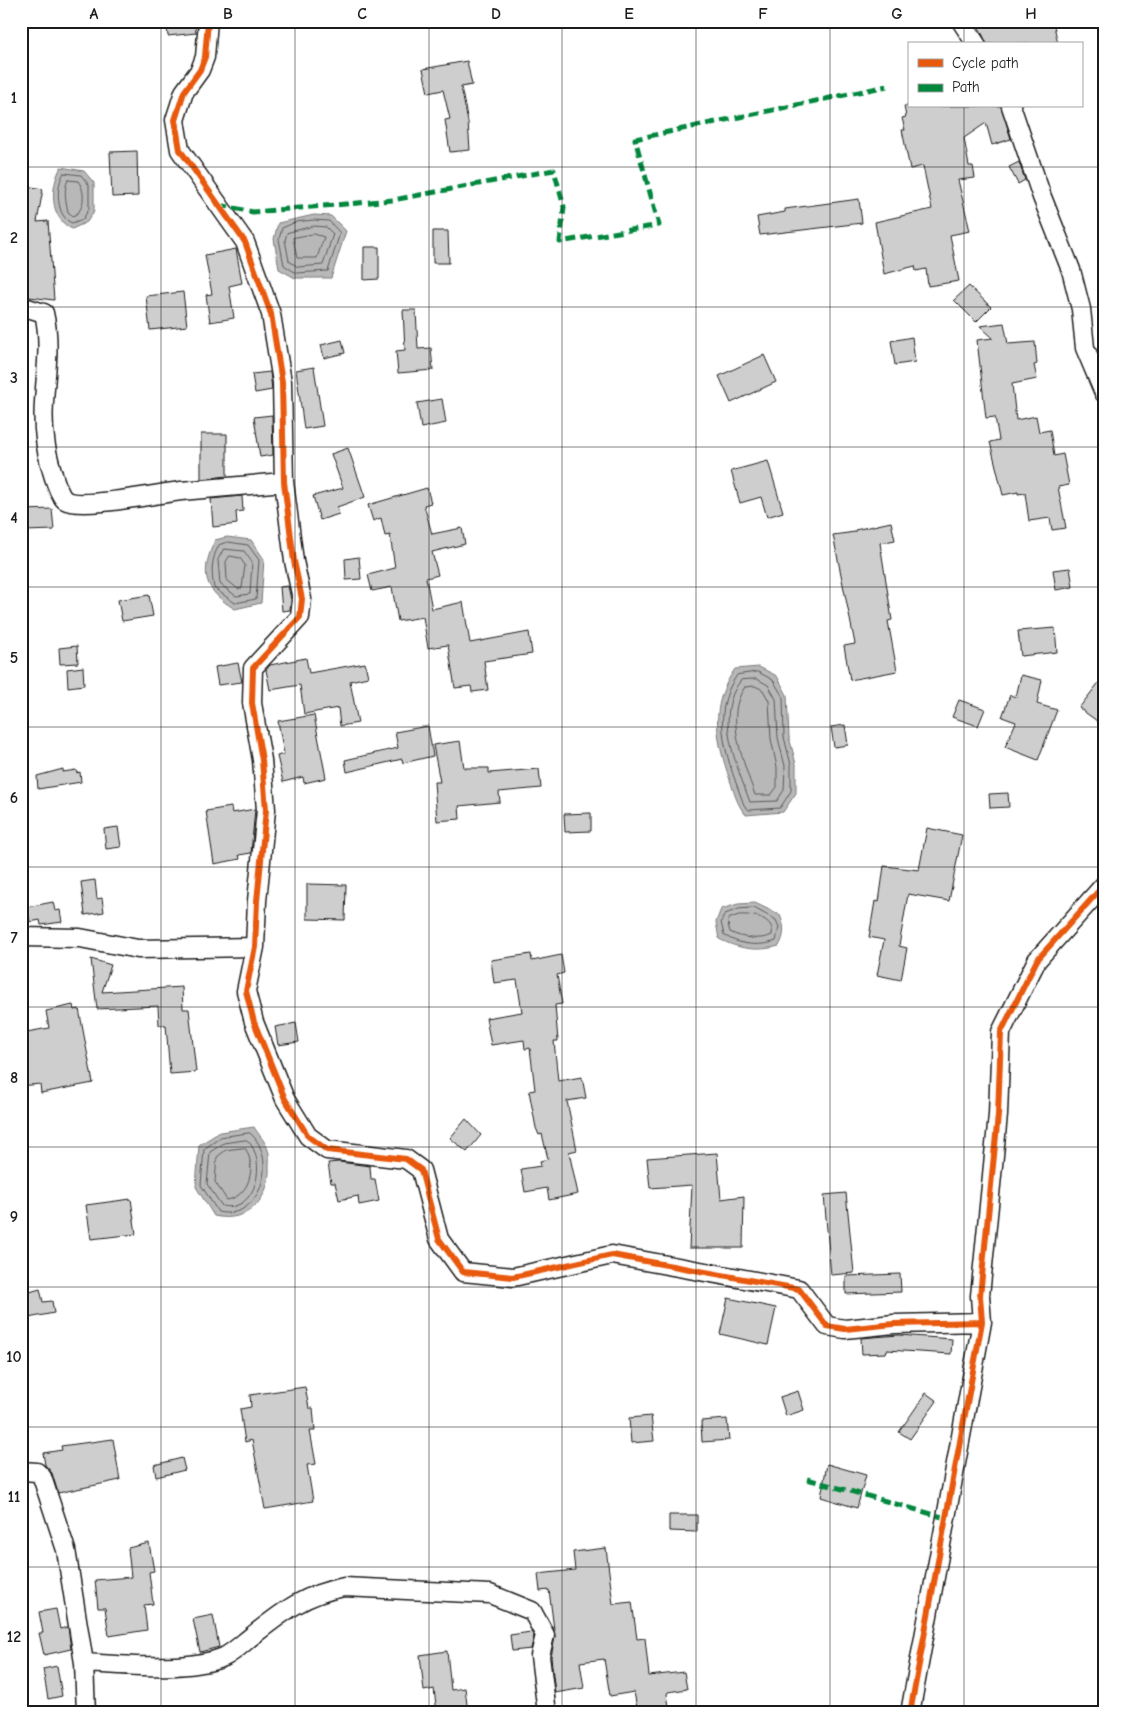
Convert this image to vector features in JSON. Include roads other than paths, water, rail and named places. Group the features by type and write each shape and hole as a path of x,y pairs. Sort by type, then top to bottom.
{"street":[{"path":"208,21 205,57 200,70 184,92 175,120 180,150 245,242 272,314 282,382 284,482 294,561 302,600 300,617 253,668 252,703 262,760 266,810 257,901 255,947 246,991 254,1022 285,1099 308,1136 327,1150 406,1159 421,1170 439,1239 463,1272 513,1276 612,1255 799,1289 827,1326 845,1329 894,1324 982,1322"},
{"path":"961,21 975,42"},
{"path":"1012,108 1042,197 1071,270 1081,309 1085,348 1104,393"},
{"path":"21,306 44,313 47,326 48,347 44,392 45,438 58,490 63,499 73,503 129,499 179,492 284,482"},
{"path":"910,1713 982,1322 980,1296 998,1115 1000,1032 1037,960 1104,886"},
{"path":"21,937 80,938 138,949 255,947"},
{"path":"21,1472 36,1472 42,1477 63,1541 84,1664 86,1713"},
{"path":"84,1664 137,1666 201,1664 226,1656 296,1602 344,1587 490,1594 532,1611 545,1635 540,1656 547,1713"}],"water":[{"path":"61,167 84,171 94,183 94,211 87,222 72,229 64,224 59,217 54,201 55,184"},
{"path":"314,215 331,216 346,231 331,278 295,278 279,269 274,239 278,223"},
{"path":"227,537 251,540 264,559 261,603 235,609 216,595 211,588 207,580 206,571 210,552 215,540"},
{"path":"759,667 777,676 787,695 789,737 796,764 796,793 783,812 746,815 736,798 721,751 718,710 721,696 735,669"},
{"path":"755,903 780,915 784,931 779,946 748,949 719,939 716,922 721,909 738,904"},
{"path":"254,1127 266,1144 269,1153 269,1178 266,1188 255,1206 247,1212 237,1216 214,1216 196,1187 199,1145 220,1132"}]}
